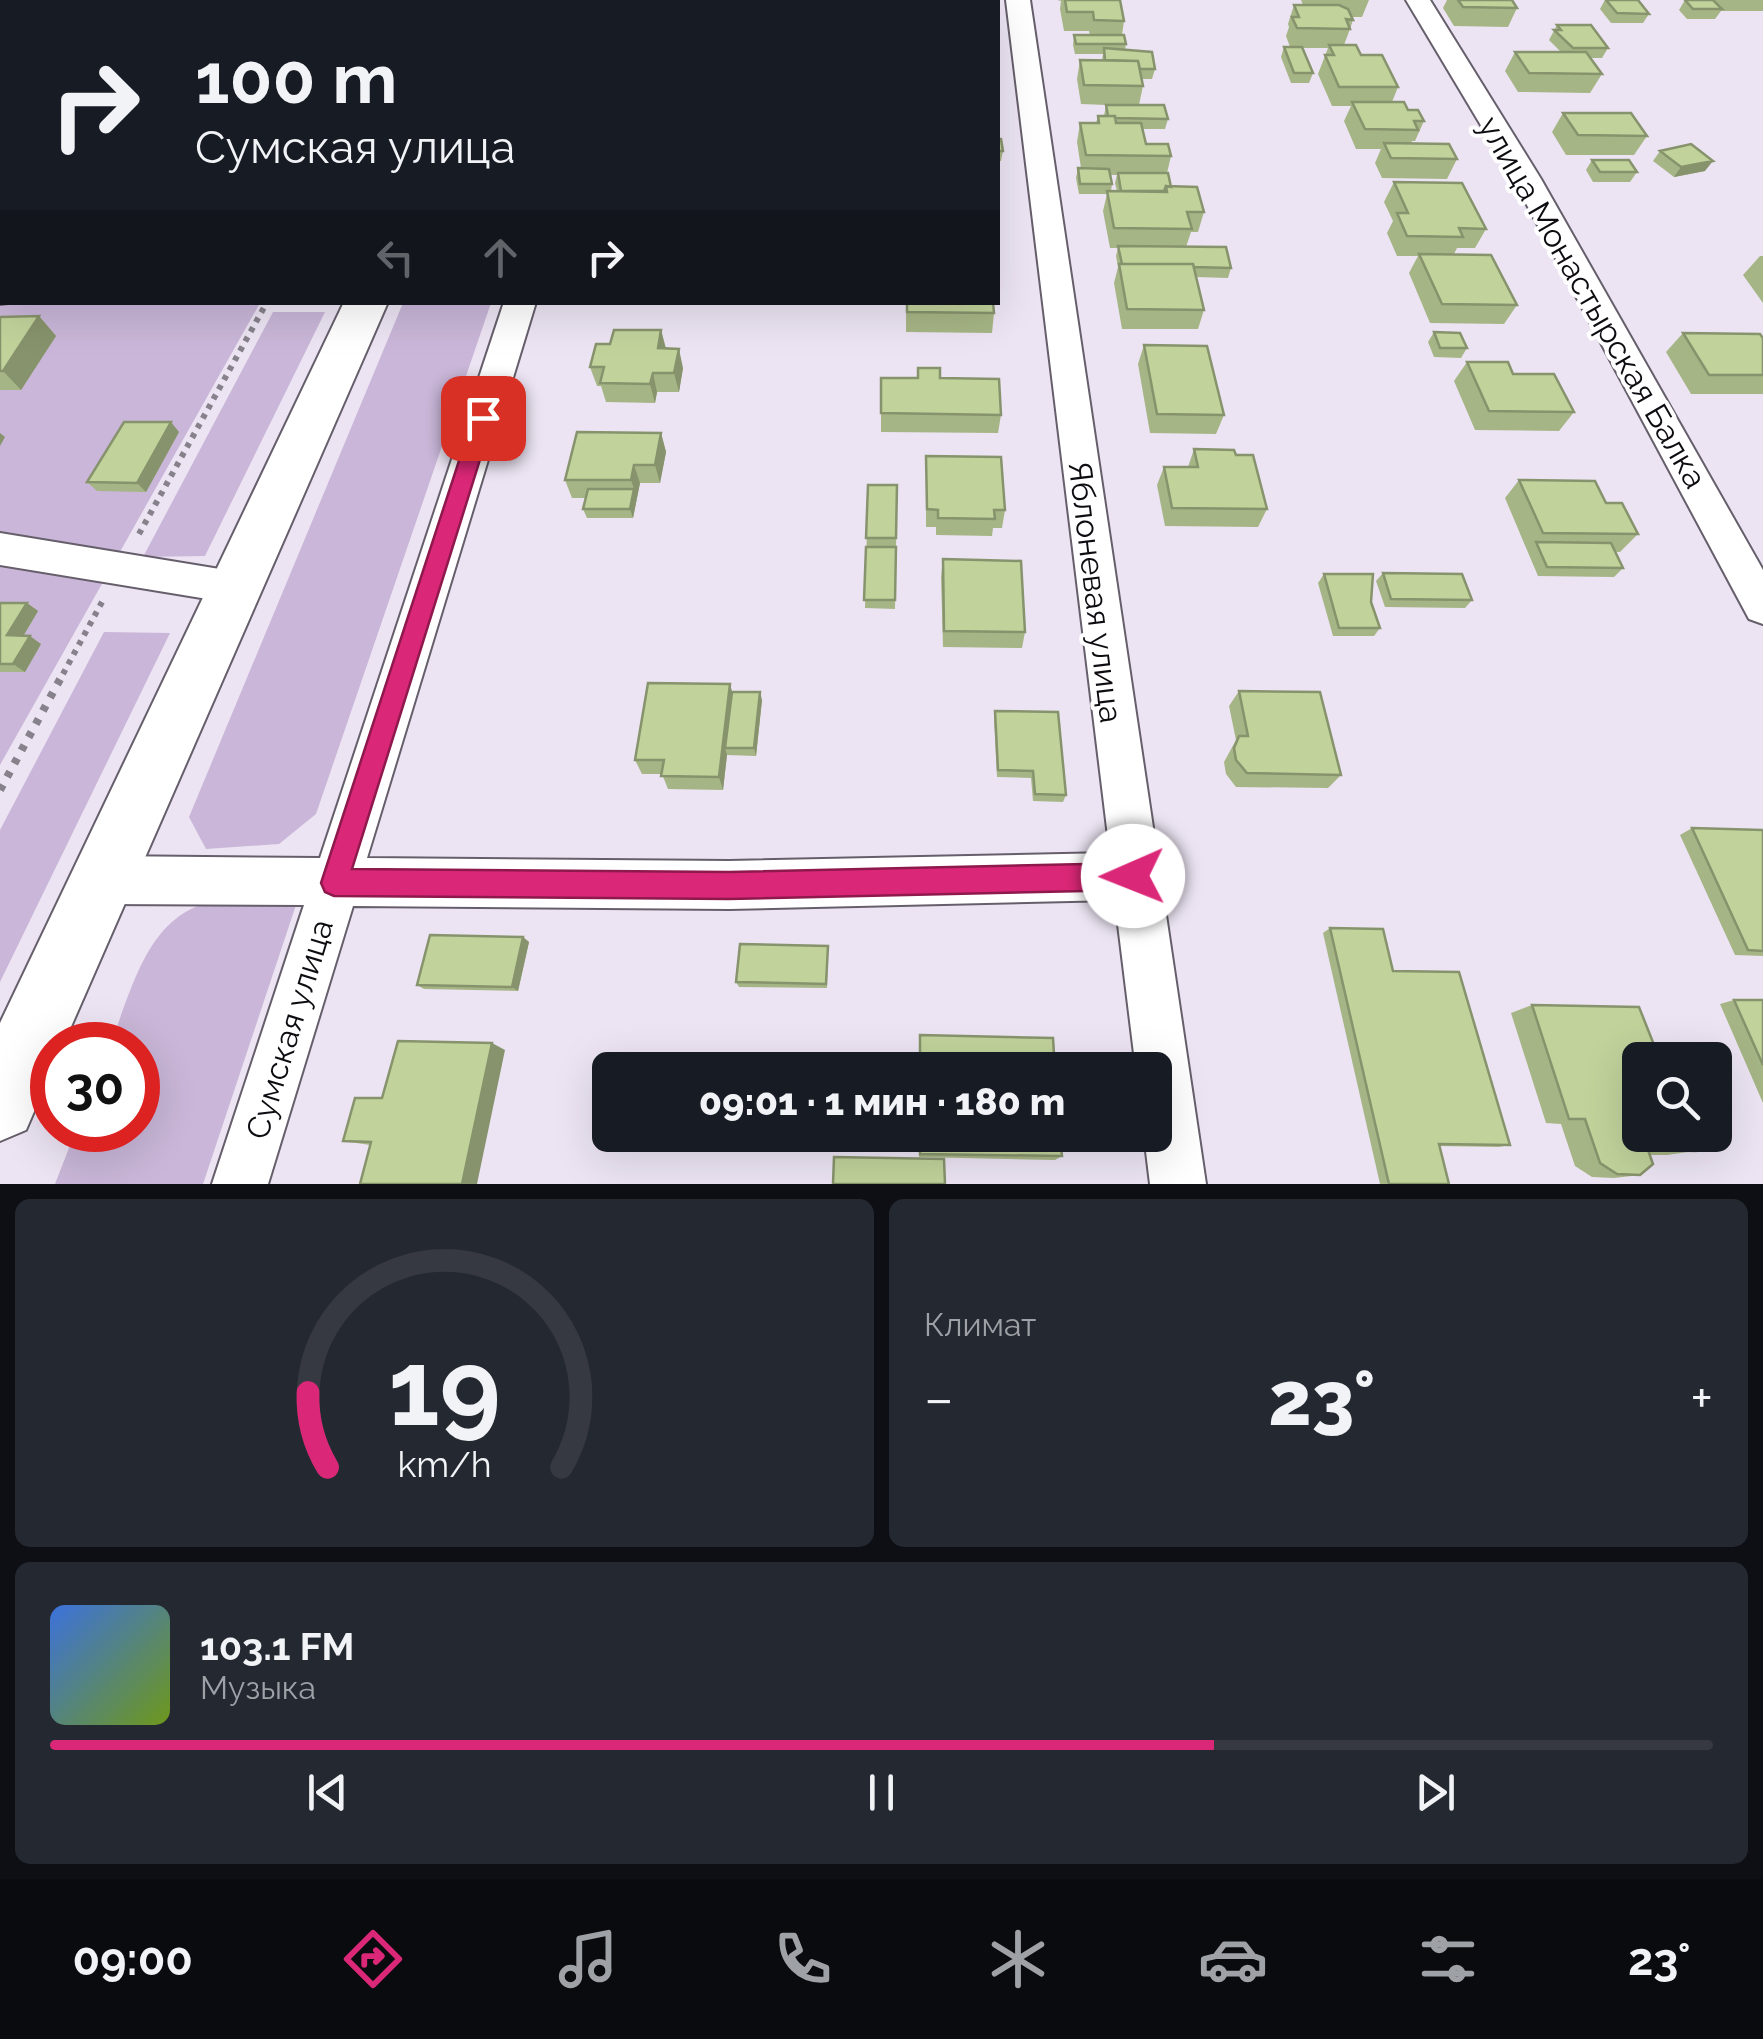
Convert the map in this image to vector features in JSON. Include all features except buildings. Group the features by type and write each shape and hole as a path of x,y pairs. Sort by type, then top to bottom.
{"main road":[{"path":"0,1104 365,305"}],"street":[{"name":"Яблоневая улица","path":"1018,0 1133,876 1178,1184"},
{"name":"улица Монастырская Балка","path":"1418,0 1527,179 1763,607"},
{"name":"Сумская улица","path":"240,1184 519,305"},
{"path":"0,550 238,588"},
{"path":"103,880 729,886 1133,876"}],"shaded area":[{"path":"0,305 259,305 0,765"},
{"path":"402,305 490,305 316,814 279,844 206,849 189,817"},
{"path":"273,312 325,312 205,556 143,557"},
{"path":"104,632 170,633 0,982 0,830"},
{"path":"215,901 296,905 203,1184 55,1184 67,1152 160,1152 160,1022 119,1022 135,978 158,937 192,909"}],"route":[{"path":"483,418 334,883 729,886 1133,876"}]}
